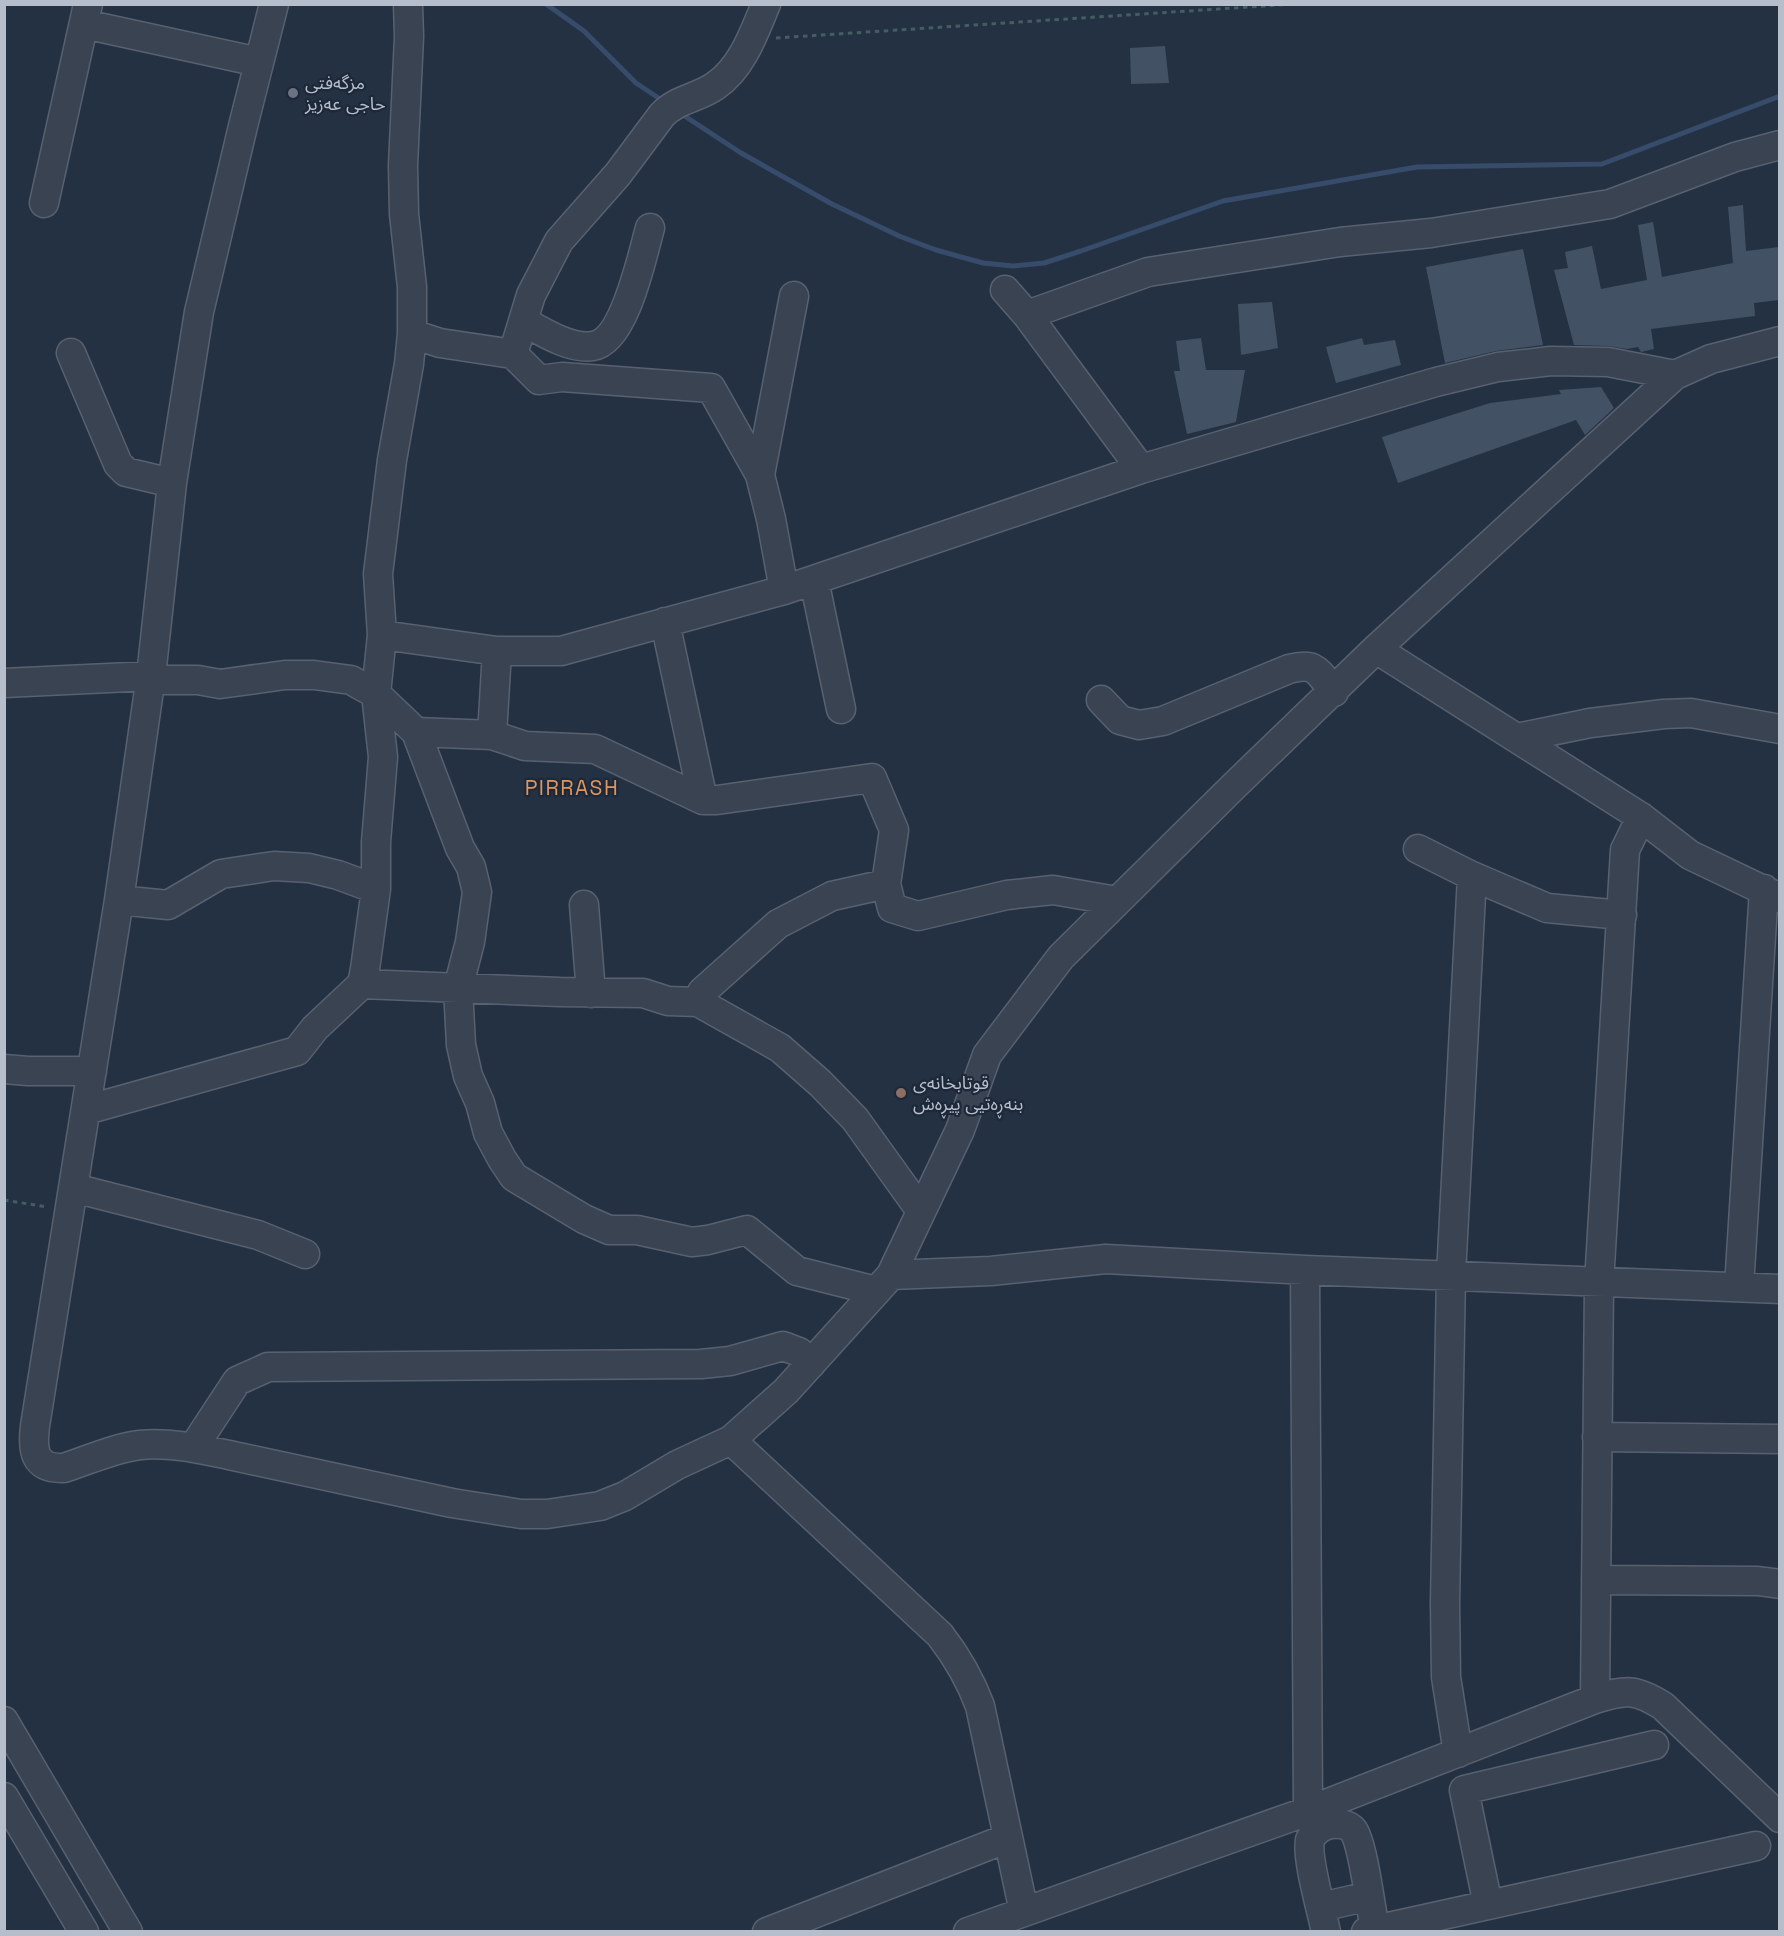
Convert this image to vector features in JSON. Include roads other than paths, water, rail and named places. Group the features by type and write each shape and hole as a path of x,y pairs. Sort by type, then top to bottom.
{"street":[{"path":"274,4 199,312 172,483 151,676 119,900 35,1426 35,1453 41,1463 51,1468 64,1468 138,1445 159,1444 193,1448 452,1503 521,1514 547,1514 600,1506 624,1496 677,1465 730,1440 786,1391 883,1283 960,1130 987,1055 1061,957 1376,649 1675,375 1711,359 1779,341"},
{"path":"86,1110 297,1051 315,1028 362,984 376,889 376,842 383,757 376,694 382,635 378,574 392,460 412,334 412,287 404,214 403,165 409,37 408,4"},
{"path":"513,354 531,295 559,241 618,174 670,106 715,87 736,66 766,4"},
{"path":"44,203 86,14 259,62"},
{"path":"1027,315 1148,272 1340,242 1431,233 1610,204 1735,157 1779,145"},
{"path":"523,321 551,336 575,344 592,346 602,343 611,335 627,308 650,228"},
{"path":"1005,290 1027,315 1141,469"},
{"path":"760,475 794,296"},
{"path":"412,334 440,343 513,354 539,380 562,377 711,388 760,475 784,590"},
{"path":"71,353 118,464 126,472 172,483"},
{"path":"382,635 497,651 561,651 784,590 1141,469 1436,382 1498,367 1551,361 1608,362 1675,375"},
{"path":"814,580 841,709"},
{"path":"665,622 703,800"},
{"path":"1376,649 1641,817 1690,855 1772,894 1739,1287"},
{"path":"492,735 497,651"},
{"path":"1101,700 1120,720 1139,725 1163,721 1289,669 1306,665 1316,670 1334,692"},
{"path":"4,683 151,676 165,680 198,680 220,684 285,675 314,675 351,680 376,694 416,732 460,848 471,867 477,892 470,942 458,988 461,1045 468,1076 480,1103 488,1133 514,1177 584,1219 609,1230 637,1230 692,1242 747,1230 797,1271 883,1283 1106,1259 1305,1270 1779,1289"},
{"path":"1517,738 1590,723 1691,713 1779,729"},
{"path":"416,732 492,735 525,746 595,749 703,800 717,800 872,778 894,830 886,884 892,908 918,916 1007,895 1053,890 1117,901"},
{"path":"1595,1699 1599,1283 1625,850 1641,817"},
{"path":"1418,849 1472,876 1547,908 1622,915"},
{"path":"119,900 168,905 221,874 274,867 309,868 338,874 376,889"},
{"path":"1458,1753 1446,1677 1445,1603 1451,1275 1472,876"},
{"path":"698,1002 702,992 777,924 832,896 886,884"},
{"path":"584,905 591,993"},
{"path":"362,984 643,993 669,1001 698,1002 780,1048 820,1083 855,1119 921,1211"},
{"path":"4,1069 92,1071"},
{"path":"71,1199 258,1235 306,1254"},
{"path":"1305,1270 1308,1811"},
{"path":"193,1448 237,1381 268,1367 701,1364 730,1361 783,1347 799,1352 811,1364"},
{"path":"1598,1437 1779,1439"},
{"path":"730,1440 940,1635 956,1656 970,1680 980,1706 1024,1912"},
{"path":"1596,1580 1758,1581 1779,1584"},
{"path":"968,1932 1308,1811 1595,1699 1627,1691 1647,1696 1663,1706 1779,1818"},
{"path":"4,1721 128,1932"},
{"path":"1488,1905 1464,1790 1654,1745"},
{"path":"4,1797 84,1932"},
{"path":"1369,1896 1324,1919 1310,1843 1316,1832 1327,1825 1342,1824 1352,1830 1358,1841 1369,1896 1371,1931 1756,1846"},
{"path":"767,1932 1008,1838"}],"waterway":[{"path":"546,4 584,31 636,83 663,101"},
{"path":"680,113 741,153 832,204 899,236 936,250 983,263 1013,266 1044,263 1223,201 1417,167 1602,164 1780,96"}],"place":[{"name":"مزگەفتی حاجی عەزیز","path":"293,93"},
{"name":"قوتابخانەی بنەڕەتیی پیڕەش","path":"901,1093"}],"district":[{"name":"PIRRASH","path":"572,788"}]}
